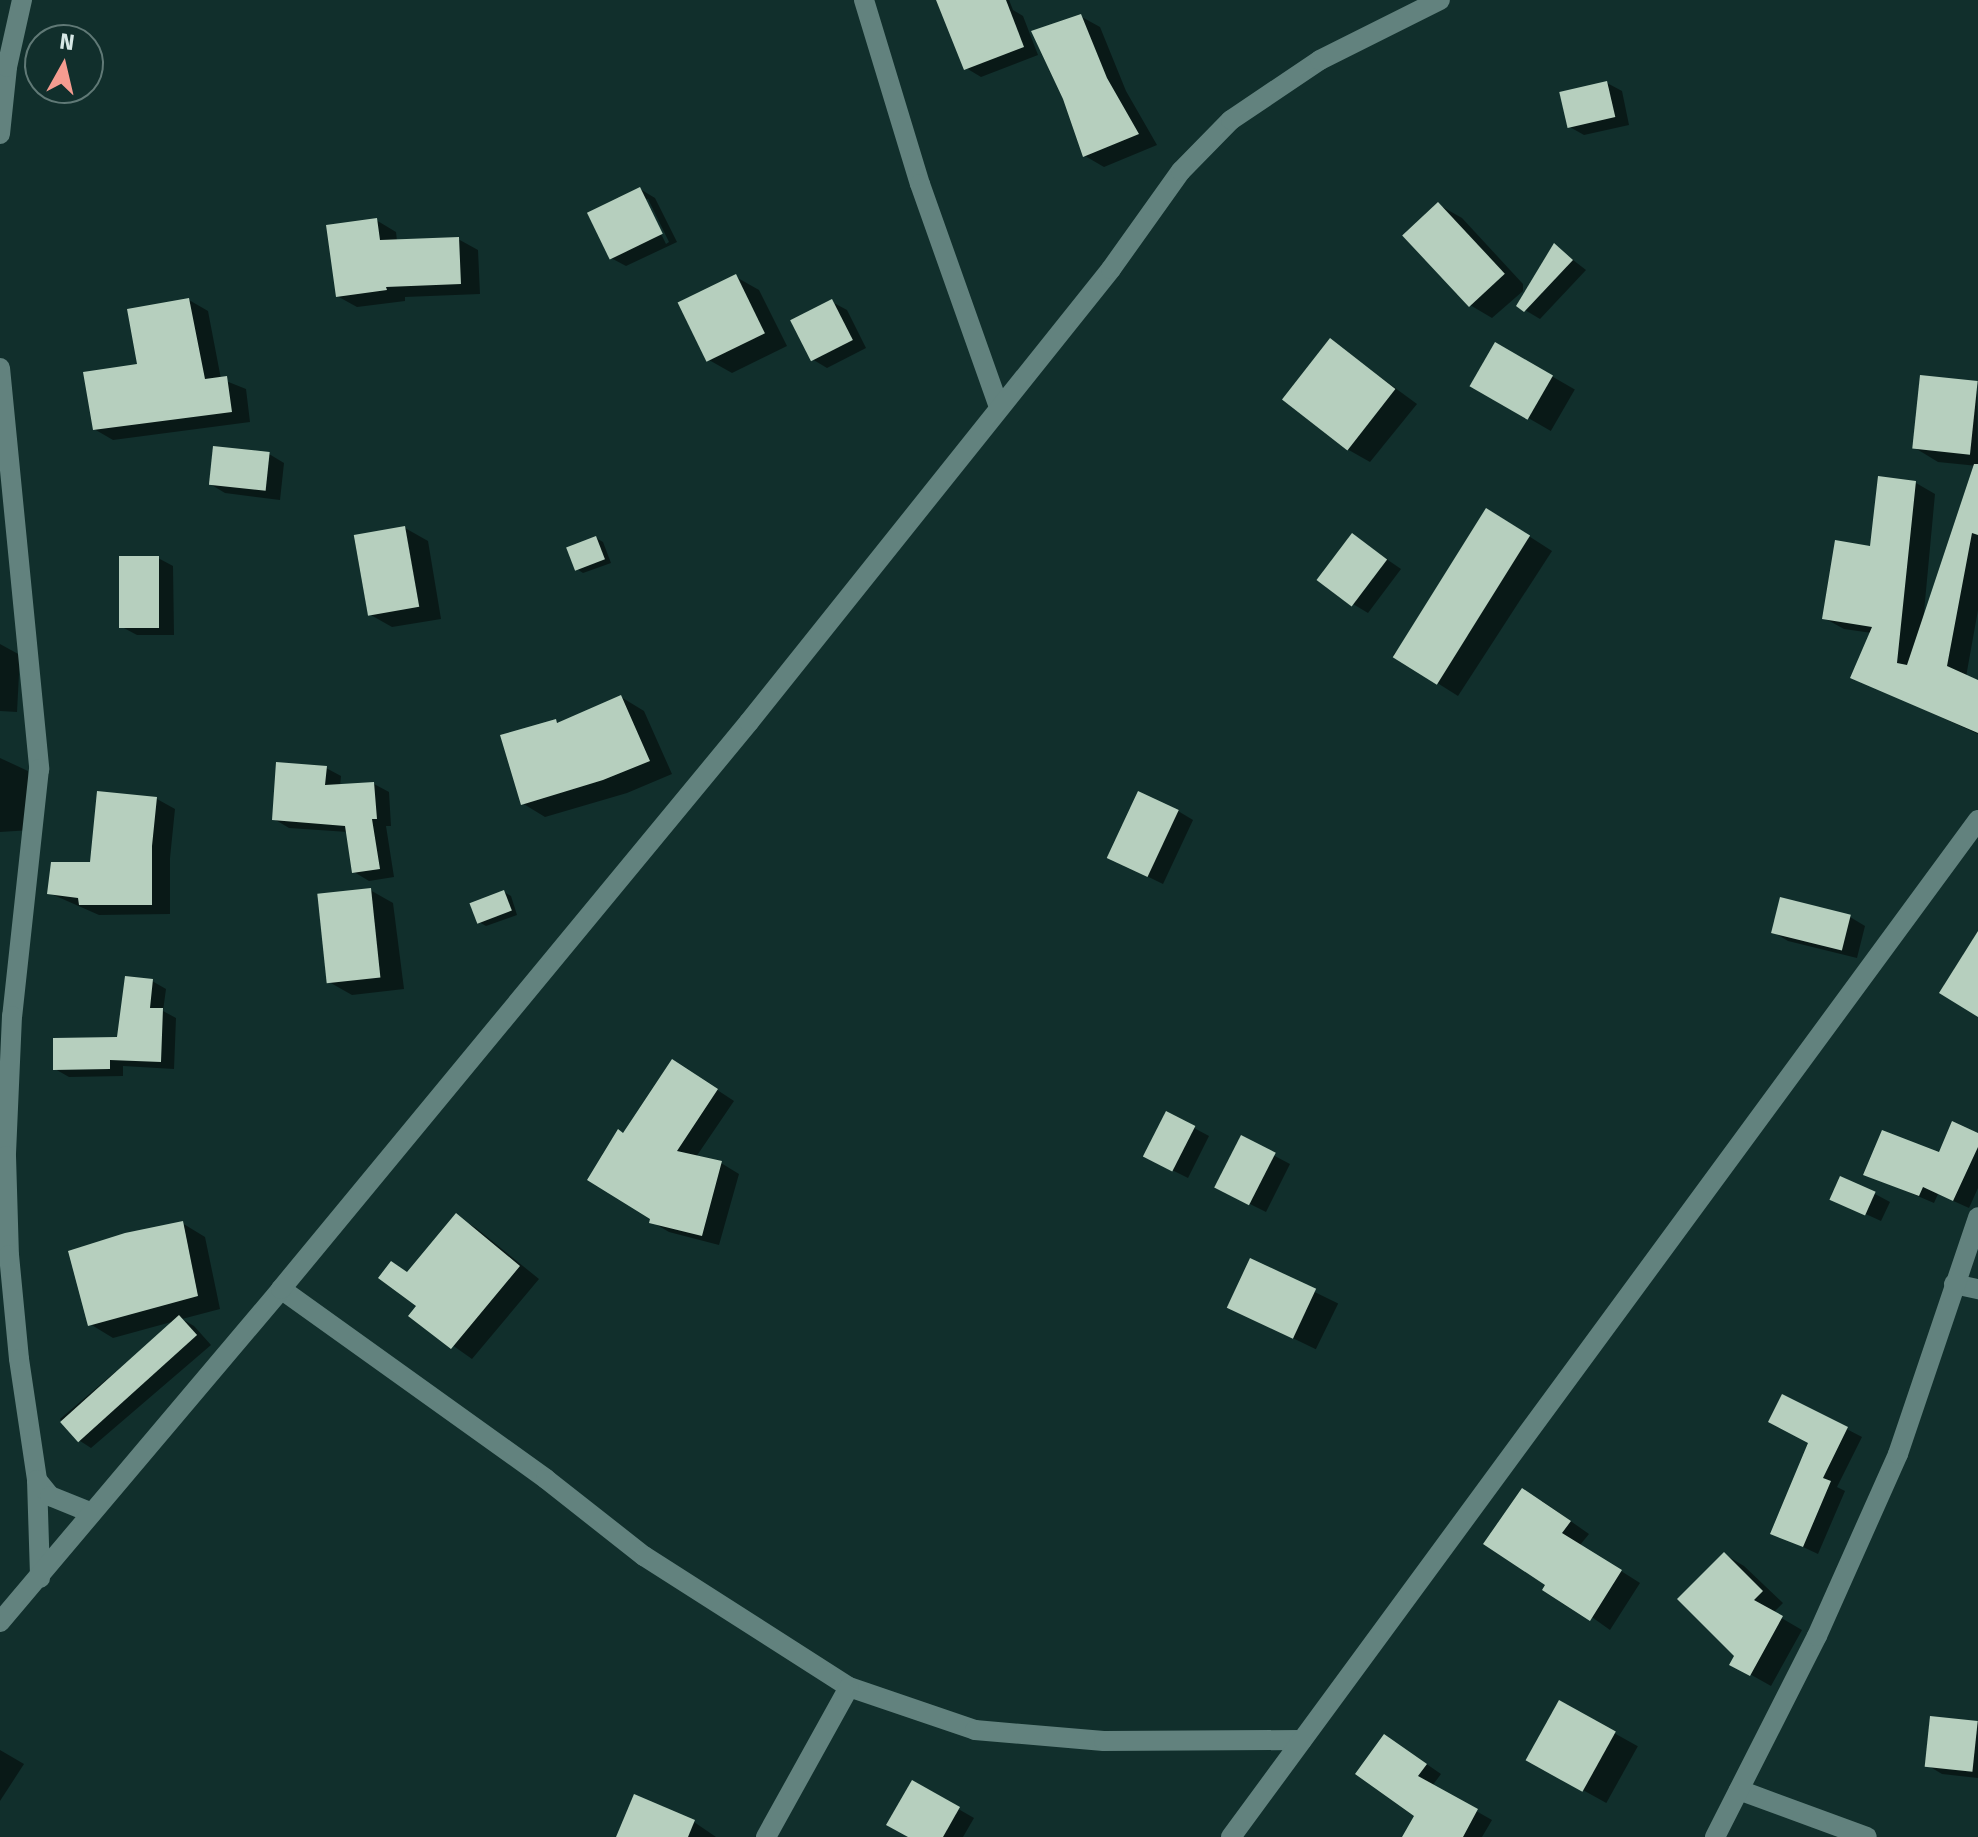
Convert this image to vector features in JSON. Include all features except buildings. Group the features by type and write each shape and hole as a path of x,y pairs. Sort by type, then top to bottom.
{"street":[{"path":"0,134 4,66 22,0"},
{"path":"864,0 920,184 999,407"},
{"path":"0,1622 281,1289 749,722 1111,269 1181,171 1231,120 1320,60 1440,0"},
{"path":"0,368 39,769 12,1016 6,1156 12,1285 37,1480 40,1578"},
{"path":"1231,1837 1978,820"},
{"path":"1715,1837 1817,1636 1898,1454 1978,1217"},
{"path":"1954,1284 1978,1289"},
{"path":"281,1289 546,1479 644,1556 849,1687 975,1730 1104,1741 1302,1740"},
{"path":"37,1480 50,1496 92,1513"},
{"path":"766,1837 849,1687"},
{"path":"1739,1790 1867,1837"}]}
